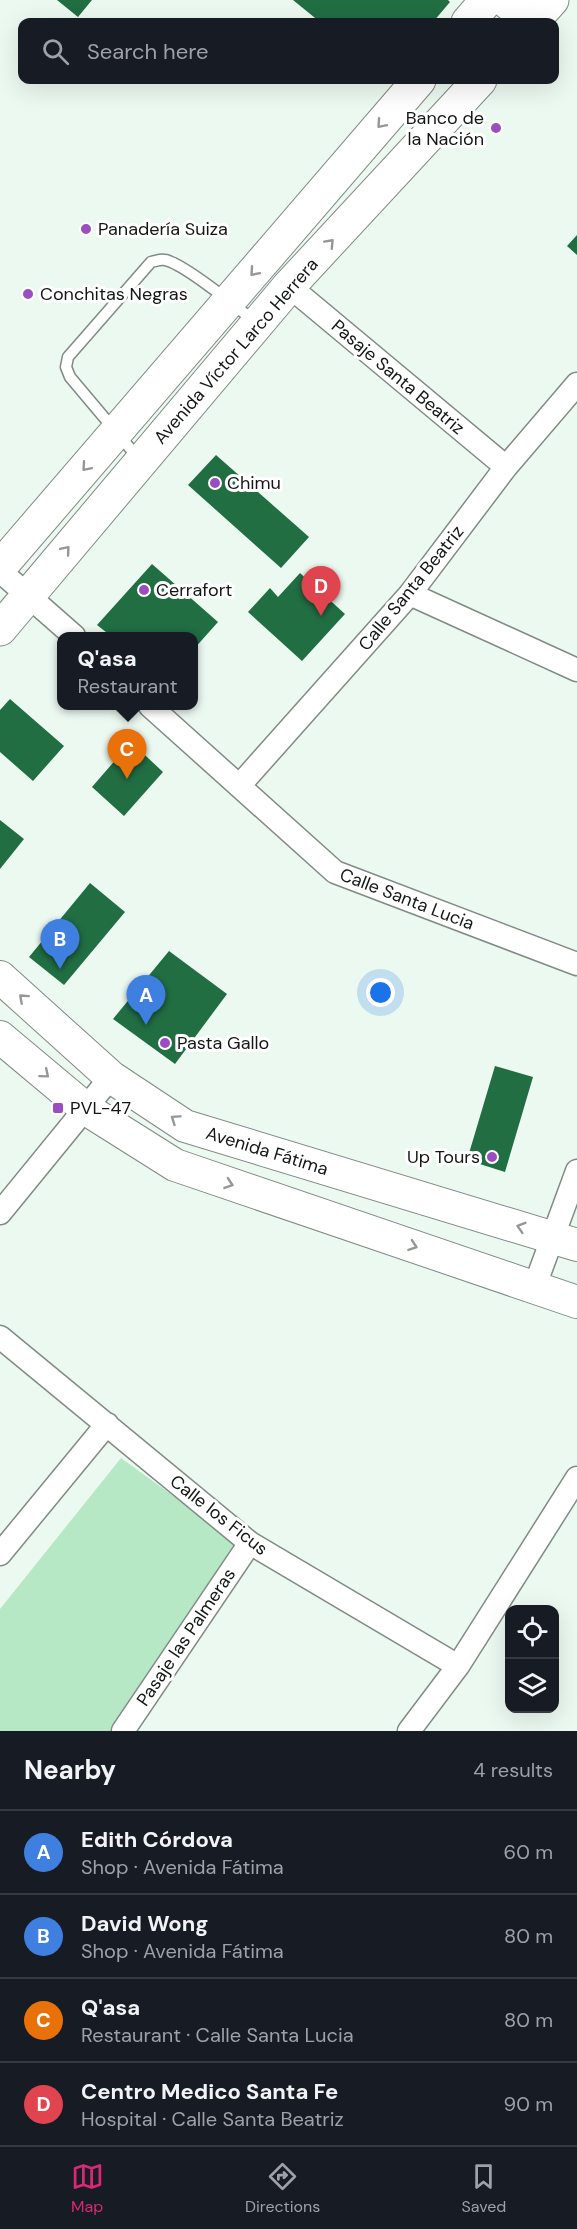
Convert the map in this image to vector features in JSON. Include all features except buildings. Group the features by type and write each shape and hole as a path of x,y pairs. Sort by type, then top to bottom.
{"main road":[{"path":"472,18 488,0"},
{"path":"504,0 527,18"},
{"path":"536,18 552,0"},
{"name":"Avenida Víctor Larco Herrera","path":"0,569 416,84"},
{"name":"Avenida Víctor Larco Herrera","path":"0,629 290,286 476,84"},
{"name":"Avenida Fátima","path":"0,977 111,1077 185,1126 565,1240"},
{"path":"0,1037 86,1109 175,1165 577,1302"}],"street":[{"name":"Pasaje Santa Beatriz","path":"290,286 506,467"},
{"name":"Calle Santa Beatriz","path":"239,786 410,594 506,467 577,384"},
{"path":"0,569 70,632"},
{"path":"410,594 577,670"},
{"name":"Calle Santa Lucia","path":"155,710 335,873 577,964"},
{"path":"0,1213 111,1077"},
{"path":"534,1288 565,1240 577,1171"},
{"name":"Calle los Ficus","path":"0,1337 250,1543 458,1666"},
{"path":"0,1554 107,1424"},
{"path":"409,1731 458,1666 577,1478"},
{"name":"Pasaje las Palmeras","path":"123,1731 250,1543"}],"lane":[{"path":"142,462 70,376 66,367 68,357 151,262 164,260 175,264 258,324"}],"green space":[{"path":"121,1458 241,1545 113,1731 0,1731 0,1609"}],"place":[{"name":"Banco de la Nación","path":"496,128"},
{"name":"Panadería Suiza","path":"86,229"},
{"name":"Conchitas Negras","path":"28,294"},
{"name":"Chimu","path":"215,483"},
{"name":"Cerrafort","path":"144,590"},
{"name":"Centro Medico Santa Fe","path":"321,616"},
{"name":"Q'asa","path":"127,779"},
{"name":"David Wong","path":"60,969"},
{"name":"Edith Córdova","path":"146,1025"},
{"name":"Pasta Gallo","path":"165,1043"},
{"name":"PVL-47","path":"58,1108"},
{"name":"Up Tours","path":"492,1157"}]}
